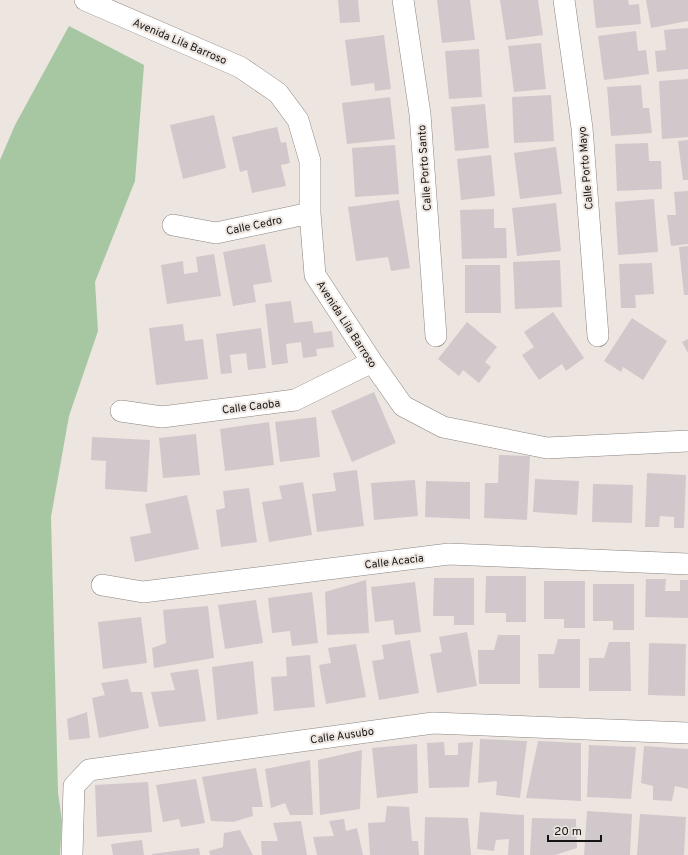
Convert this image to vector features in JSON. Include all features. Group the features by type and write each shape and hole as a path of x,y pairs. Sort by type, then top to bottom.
{"street":[{"name":"Avenida Lila Barroso","path":"85,0 240,67 278,93 298,120 310,161 310,213 315,275 403,406 442,428 547,448 688,441"},
{"name":"Calle Porto Santo","path":"403,0 420,114 436,336"},
{"name":"Calle Porto Mayo","path":"564,0 582,128 598,336"},
{"name":"Calle Cedro","path":"174,225 216,233 310,213"},
{"name":"Calle Caoba","path":"121,411 162,417 295,400 372,362"},
{"name":"Calle Acacia","path":"102,585 143,592 449,554 688,564"},
{"name":"Calle Ausubo","path":"72,855 74,786 89,770 433,723 688,732"}],"green space":[{"path":"69,26 144,65 135,181 95,282 98,331 69,416 51,517 58,792 62,821 60,855 0,855 0,160 15,125"}],"building":[{"path":"338,0 358,0 360,22 340,23"},
{"path":"437,0 470,0 475,40 442,43"},
{"path":"500,0 538,0 543,35 506,40"},
{"path":"593,0 628,0 629,5 639,4 641,24 596,28"},
{"path":"646,0 688,0 688,21 651,28"},
{"path":"688,28 688,69 657,72 655,51 666,50 664,30"},
{"path":"636,31 638,51 646,50 649,74 604,80 598,36"},
{"path":"384,35 391,89 375,91 374,83 351,86 345,40"},
{"path":"541,43 546,89 514,92 508,46"},
{"path":"479,49 482,97 449,99 445,51"},
{"path":"688,79 688,137 662,139 659,81"},
{"path":"641,85 643,108 649,108 652,133 611,136 607,87"},
{"path":"551,95 554,141 514,143 512,97"},
{"path":"390,97 395,139 347,144 342,103"},
{"path":"485,104 489,148 455,151 451,107"},
{"path":"214,115 226,168 183,179 170,125"},
{"path":"277,127 281,143 286,142 290,163 281,165 286,186 252,193 247,170 240,172 232,137"},
{"path":"688,140 688,180 683,180 678,141"},
{"path":"648,143 649,161 661,161 662,189 617,191 615,144"},
{"path":"395,145 399,194 355,197 352,148"},
{"path":"556,147 562,194 520,199 514,153"},
{"path":"491,155 495,196 461,200 457,159"},
{"path":"688,191 688,244 671,246 667,215 676,215 674,192"},
{"path":"654,199 658,252 618,255 615,202"},
{"path":"399,200 410,268 391,271 388,257 356,261 348,207"},
{"path":"556,203 561,251 517,256 512,208"},
{"path":"494,209 494,228 506,228 507,258 462,259 460,210"},
{"path":"265,244 272,282 253,285 256,302 233,306 223,252"},
{"path":"688,246 688,295 684,295 679,247"},
{"path":"214,254 221,296 167,304 161,265 183,261 184,274 198,272 196,257"},
{"path":"560,260 562,307 515,309 513,262"},
{"path":"652,263 654,294 635,295 636,308 621,308 619,264"},
{"path":"465,265 500,265 501,313 465,313"},
{"path":"291,301 294,323 312,321 314,333 332,331 334,347 316,349 317,356 303,358 301,342 286,344 288,363 272,365 265,304"},
{"path":"553,312 584,358 566,371 562,364 539,380 522,355 534,347 524,332"},
{"path":"632,318 667,341 643,380 623,367 621,372 604,361"},
{"path":"467,322 497,347 485,362 491,367 479,383 463,370 459,376 438,359"},
{"path":"183,324 185,341 203,339 208,379 156,385 149,328"},
{"path":"261,328 266,368 248,370 246,353 230,355 232,373 221,374 216,334"},
{"path":"688,339 688,353 682,342"},
{"path":"374,392 396,443 352,462 331,411"},
{"path":"316,417 320,457 280,462 275,422"},
{"path":"269,422 274,465 225,471 220,429"},
{"path":"196,434 200,475 163,478 159,438"},
{"path":"92,437 150,440 147,492 105,489 106,461 91,460"},
{"path":"499,455 530,456 527,520 484,518 485,483 498,483"},
{"path":"357,470 364,526 317,532 312,494 336,491 333,473"},
{"path":"647,473 686,475 684,528 674,528 674,517 660,516 659,527 645,527"},
{"path":"535,479 579,481 577,515 533,512"},
{"path":"415,480 418,516 374,520 371,483"},
{"path":"426,481 470,482 470,519 425,517"},
{"path":"303,482 312,535 269,542 262,502 282,499 279,486"},
{"path":"593,484 633,485 632,523 592,522"},
{"path":"249,488 257,542 221,547 216,510 225,508 223,491"},
{"path":"187,495 199,549 135,562 130,537 151,533 145,504"},
{"path":"486,576 526,576 526,622 506,622 506,613 485,613"},
{"path":"434,578 474,578 474,625 454,625 454,616 433,616"},
{"path":"646,579 666,579 665,591 680,591 680,580 688,580 688,618 645,617"},
{"path":"366,580 369,633 327,635 325,592"},
{"path":"544,581 585,581 585,628 564,628 564,619 544,619"},
{"path":"415,582 421,632 395,635 393,620 375,622 371,587"},
{"path":"593,584 634,584 634,630 613,630 613,621 593,621"},
{"path":"312,592 318,643 292,646 290,631 272,633 268,598"},
{"path":"256,600 263,643 225,649 218,605"},
{"path":"208,606 214,658 154,668 152,648 166,643 163,610"},
{"path":"141,617 147,663 103,669 98,622"},
{"path":"467,632 477,686 437,693 430,654 442,652 439,637"},
{"path":"498,635 520,635 520,684 479,684 478,650 494,650"},
{"path":"558,639 580,639 580,688 539,688 538,654 554,654"},
{"path":"410,640 419,693 379,700 372,661 384,659 382,645"},
{"path":"609,642 630,642 631,691 589,691 589,658 604,658"},
{"path":"649,643 686,644 685,696 648,695"},
{"path":"356,644 366,697 326,704 319,665 331,663 328,648"},
{"path":"310,655 315,707 274,711 271,677 287,676 286,657"},
{"path":"253,661 258,714 217,720 212,667"},
{"path":"198,669 206,721 159,727 151,692 175,690 170,673"},
{"path":"128,679 131,692 142,692 149,728 99,738 92,698 105,695 101,683"},
{"path":"87,712 90,738 69,740 67,719"},
{"path":"480,739 527,741 520,798 496,795 497,781 478,783"},
{"path":"538,741 581,743 581,801 526,798"},
{"path":"444,742 445,755 458,755 458,743 473,742 469,787 429,788 427,743"},
{"path":"417,744 418,793 377,798 372,748"},
{"path":"589,745 636,747 631,799 587,797"},
{"path":"644,746 688,749 688,789 675,786 672,801 653,800 653,786 641,783"},
{"path":"362,750 360,809 320,815 318,760"},
{"path":"310,760 313,815 290,815 285,803 271,808 265,769"},
{"path":"256,768 263,807 252,807 253,816 233,822 211,821 202,777"},
{"path":"196,779 205,823 181,827 179,819 163,822 156,785"},
{"path":"148,782 152,832 97,837 95,785"},
{"path":"387,806 409,807 412,841 418,841 419,855 370,855 368,823 385,822"},
{"path":"587,811 632,814 630,855 584,855"},
{"path":"480,812 524,815 524,855 508,855 509,839 496,840 494,851 477,849"},
{"path":"640,814 686,817 684,855 637,855"},
{"path":"425,817 468,818 471,855 424,855"},
{"path":"532,818 576,819 577,848 555,855 530,855"},
{"path":"344,819 346,831 357,828 363,855 317,855 313,837 334,836 329,821"},
{"path":"301,821 307,855 262,855 261,841 278,841 273,823"},
{"path":"240,830 253,855 210,855 209,851 223,847 224,833"},
{"path":"142,840 144,855 113,855 111,844"},
{"path":"199,848 200,855 152,855 152,854"}]}
